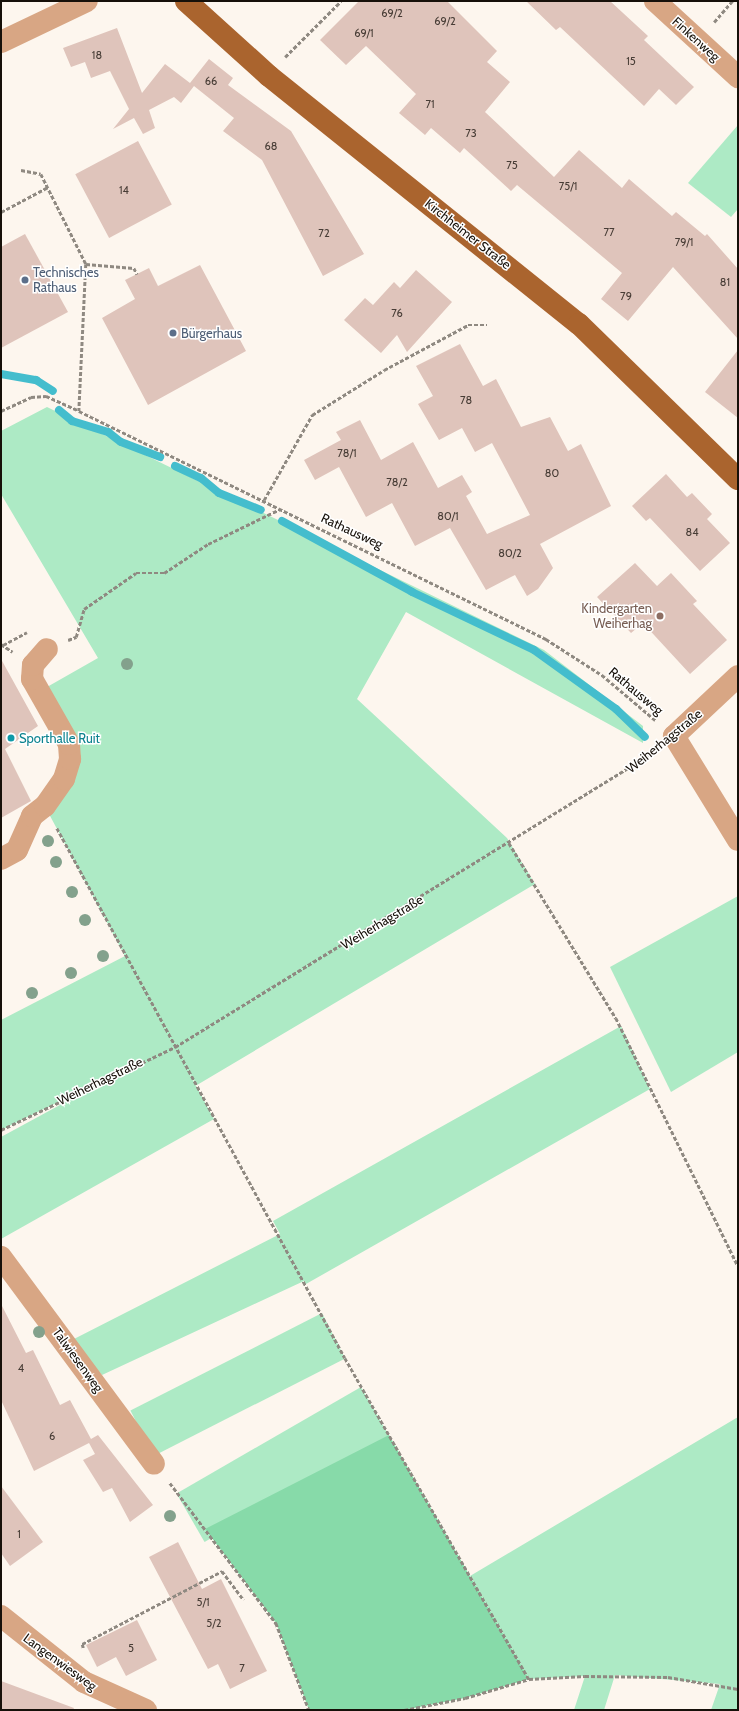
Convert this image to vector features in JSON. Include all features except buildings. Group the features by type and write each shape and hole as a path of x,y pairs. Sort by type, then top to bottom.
{"main road":[{"name":"Kirchheimer Straße","path":"186,1 269,76 578,324 738,479"}],"street":[{"path":"1,42 87,1"},
{"name":"Finkenweg","path":"655,1 738,77"},
{"path":"1,859 18,850 32,816 45,806 64,778 70,759 69,744 32,679 33,665 47,649"},
{"name":"Weiherhagstraße","path":"674,736 738,676"},
{"path":"674,736 738,840"},
{"name":"Talwiesenweg","path":"1,1257 154,1464"},
{"name":"Langenwiesweg","path":"1,1616 84,1682 146,1710"}],"path":[{"path":"281,62 341,1"},
{"path":"21,170 41,174 86,264 79,411"},
{"path":"1,212 48,187"},
{"path":"86,264 134,268 137,274"},
{"path":"264,500 312,415 384,370 468,326 487,325"},
{"name":"Rathausweg","path":"1,411 31,397 46,396 264,500 546,639 602,675 674,736"},
{"path":"47,649 76,637 84,609 136,573 164,573 208,544 280,508"},
{"path":"1,644 35,628"},
{"name":"Weiherhagstraße","path":"1,1130 175,1047 637,766 674,736"},
{"path":"45,806 175,1047 273,1221 345,1358 529,1679"},
{"path":"509,843 616,1018 738,1266"},
{"path":"154,1464 276,1623 309,1710"},
{"path":"58,1662 84,1650 82,1644 222,1571 244,1600"},
{"path":"404,1710 465,1698 529,1679 668,1677 738,1689"}],"green space":[{"path":"738,125 738,209 731,217 688,183"},
{"path":"47,407 544,650 643,726 643,743 406,612 357,699 507,838 535,884 197,1085 187,1069 214,1119 1,1239 1,1137 128,1068 1,1130 1,1020 125,956 49,814 69,744 40,691 98,658 1,494 1,431"},
{"path":"738,896 738,1052 671,1092 610,967"},
{"path":"621,1026 650,1089 306,1284 304,1281 102,1375 72,1340 280,1234 273,1221"},
{"path":"322,1313 345,1358 154,1456 130,1411"},
{"path":"361,1387 389,1435 205,1542 177,1494"},
{"path":"738,1417 738,1710 711,1710 720,1684 615,1675 604,1710 574,1710 585,1676 529,1679 470,1576"},
{"path":"389,1435 529,1679 465,1698 404,1710 309,1710 276,1623 205,1529"}],"waterway":[{"path":"1,374 36,380 53,391"},
{"path":"59,410 72,421 108,432 121,442 160,457"},
{"path":"175,466 201,478 219,493 261,510"},
{"path":"282,521 412,592 534,650 616,709 645,737"}],"place":[{"name":"Technisches Rathaus","path":"25,280"},
{"name":"Bürgerhaus","path":"173,333"},
{"name":"Kindergarten Weiherhag","path":"660,616"},
{"name":"Sporthalle Ruit","path":"11,738"}]}
